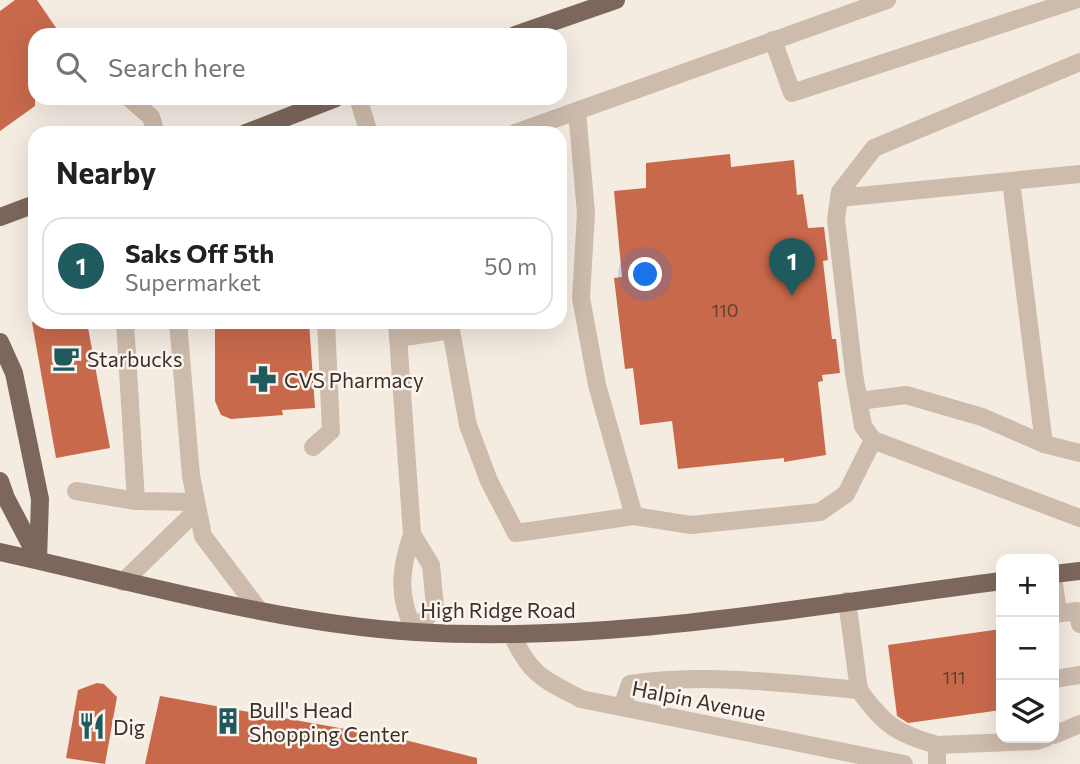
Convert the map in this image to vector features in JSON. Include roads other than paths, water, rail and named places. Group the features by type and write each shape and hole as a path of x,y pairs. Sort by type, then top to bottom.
{"main road":[{"path":"535,28 616,0"},
{"path":"264,126 318,105"},
{"path":"0,217 28,207"},
{"path":"0,342 14,373 40,499 38,560"},
{"path":"0,481 38,560"},
{"name":"High Ridge Road","path":"0,552 123,582 259,610 415,632 512,635 616,631 996,582"},
{"path":"1059,573 1080,571"}],"street":[{"path":"535,126 887,0"},
{"path":"773,40 792,93 1075,0"},
{"path":"1080,62 904,133 874,148 854,170 839,198 836,219 863,426 873,439 1080,518"},
{"path":"137,105 151,117 154,126"},
{"path":"360,105 367,126"},
{"path":"577,111 586,213 581,298 597,385 634,516"},
{"path":"839,198 1080,174"},
{"path":"1011,181 1044,444"},
{"path":"125,329 136,501"},
{"path":"179,329 196,506 203,536 259,610"},
{"path":"313,447 331,431 326,329"},
{"path":"451,329 468,425 489,481 516,533 634,516 691,525 820,512 846,494 873,439"},
{"path":"398,330 412,534 403,561 402,603 415,632 435,607 431,565 412,534"},
{"path":"859,401 906,395 982,416 1044,444 1080,453"},
{"path":"76,491 136,501 196,506"},
{"path":"123,582 196,506"},
{"path":"847,601 859,690 885,724 912,738 937,745 996,743"},
{"path":"1059,614 1077,611 1080,624"},
{"name":"Halpin Avenue","path":"512,635 527,665 539,677 581,699 904,764"},
{"path":"1059,679 1080,675"},
{"path":"622,707 630,684 653,681 768,681 859,690"},
{"path":"1059,733 1080,724"},
{"path":"937,745 937,764"}],"place":[{"name":"Saks Off 5th","path":"792,296"},
{"name":"Starbucks","path":"66,358"},
{"name":"CVS Pharmacy","path":"263,379"},
{"name":"Bull's Head Shopping Center","path":"228,721"},
{"name":"Dig","path":"92,726"}]}
